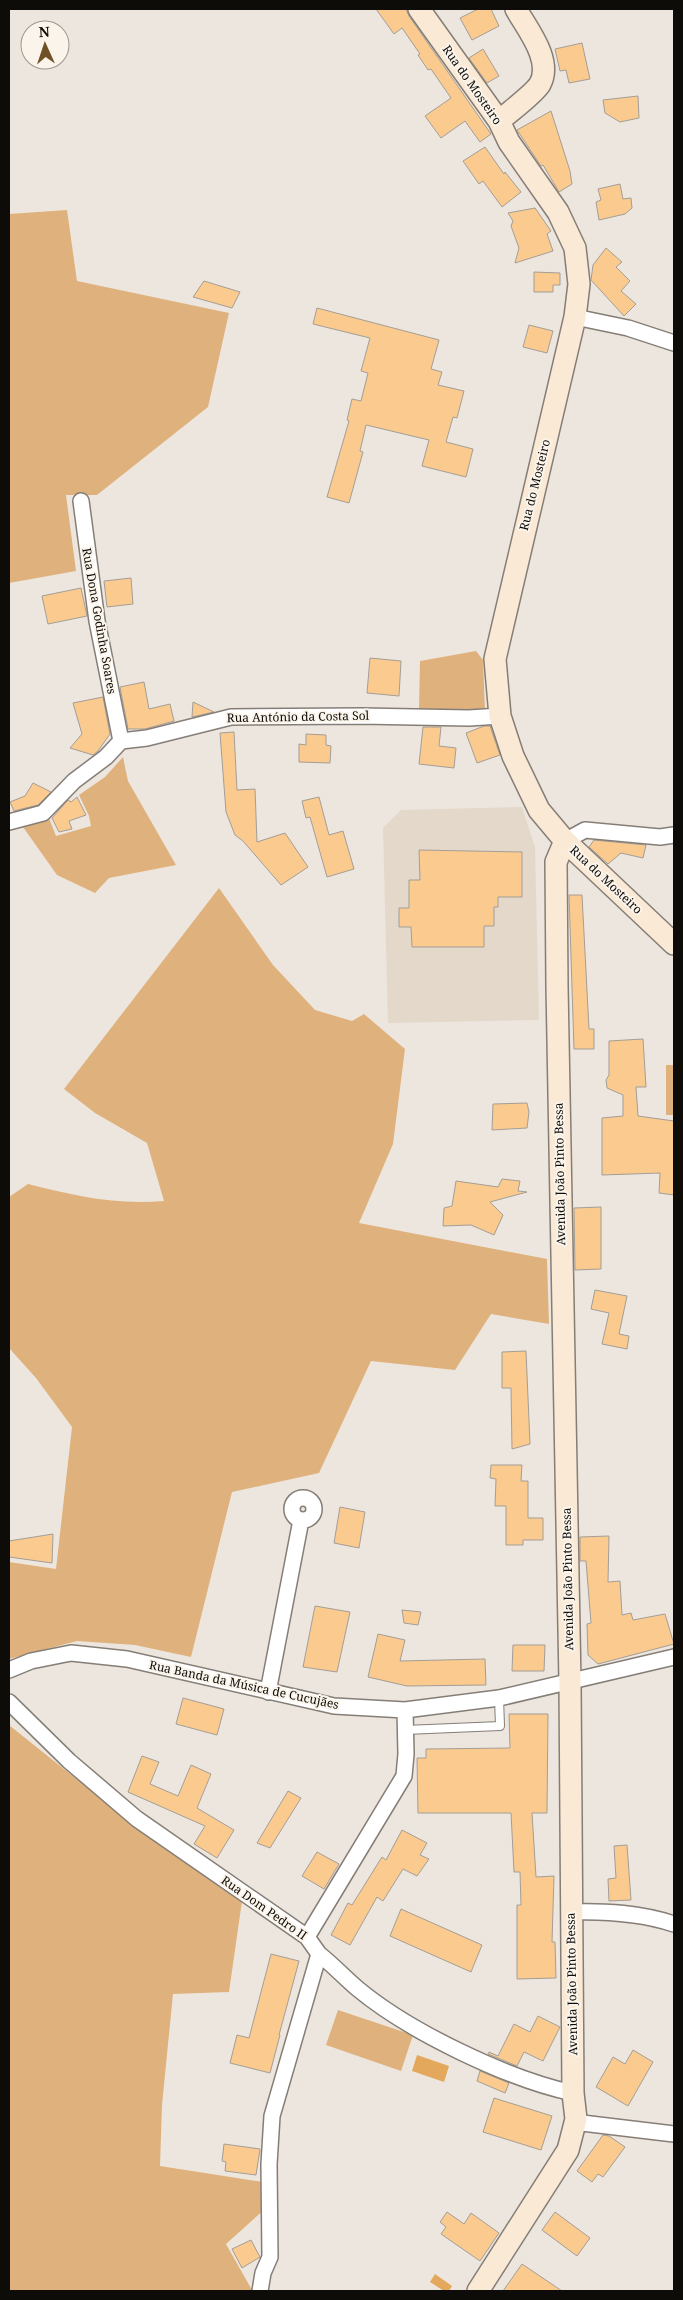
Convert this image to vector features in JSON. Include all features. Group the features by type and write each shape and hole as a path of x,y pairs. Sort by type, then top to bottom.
{"main road":[{"name":"Rua do Mosteiro","path":"418,9 498,121 509,142 558,212 575,248 579,284 575,316 495,659 500,716 513,756 539,810 565,841 674,944"},
{"path":"498,121 539,86 543,76 541,56 516,9"},
{"name":"Avenida João Pinto Bessa","path":"478,2291 568,2150 576,2119 571,1912 570,1683 556,871 556,862 565,841"}],"street":[{"path":"575,316 628,328 674,343"},
{"name":"Rua Dona Godinha Soares","path":"81,501 97,621 121,741"},
{"name":"Rua António da Costa Sol","path":"121,741 147,738 231,717 360,716 468,718 500,716"},
{"path":"9,822 43,813 68,788 106,757 121,741"},
{"path":"565,841 585,830 660,837 674,835"},
{"path":"268,1692 301,1520"},
{"name":"Rua Banda da Música de Cucujães","path":"9,1670 31,1661 71,1654 127,1659 334,1706 405,1710 499,1698 570,1683 674,1657"},
{"name":"Rua Dom Pedro II","path":"9,1702 69,1761 137,1819 307,1937 319,1954 359,1990 409,2025 522,2078 574,2093"},
{"path":"307,1937 404,1776 405,1710"},
{"path":"571,1912 613,1911 674,1924"},
{"path":"260,2291 263,2273 270,2256 268,2164 272,2116 319,1954"},
{"path":"576,2119 582,2123 674,2134"}],"lane":[{"path":"405,1730 500,1726 499,1698"}],"shaded area":[{"path":"67,210 77,281 229,313 208,407 97,495 66,495 76,571 9,583 9,214"},
{"path":"476,651 483,660 485,711 421,711 419,708 420,661"},
{"path":"123,757 128,781 176,865 109,878 95,893 57,875 23,827 49,818 56,836 91,826 89,816 79,795 105,777"},
{"path":"522,807 535,847 539,1020 388,1023 383,828 401,810"},
{"path":"219,888 273,965 315,1010 352,1021 364,1014 405,1049 393,1144 359,1223 547,1259 549,1324 491,1314 455,1370 371,1361 319,1473 232,1492 191,1657 135,1645 77,1641 9,1659 9,1562 56,1569 72,1427 36,1378 9,1348 9,1197 28,1184 112,1201 164,1201 147,1143 95,1113 64,1089"},
{"path":"666,1065 674,1065 674,1115 666,1115"},
{"path":"9,1725 120,1814 242,1901 229,1992 173,1994 162,2105 160,2166 263,2182 266,2208 226,2244 252,2290 250,2291 9,2291"},
{"path":"338,2010 413,2035 401,2071 326,2045"},
{"path":"417,2055 449,2066 444,2082 412,2071"},
{"path":"435,2274 452,2286 449,2291 444,2291 430,2282"}],"building":[{"path":"376,9 406,9 491,134 480,142 465,121 441,138 425,116 451,98 431,69 428,70 418,55 420,54 402,28 394,34"},
{"path":"478,9 491,9 499,26 472,40 460,18"},
{"path":"582,43 590,79 569,83 566,70 560,71 555,49"},
{"path":"483,49 499,76 487,83 469,58"},
{"path":"638,96 639,118 620,122 605,113 603,100"},
{"path":"551,111 570,171 572,184 559,192 543,165 541,166 517,130"},
{"path":"485,147 504,174 505,172 521,192 502,207 483,181 479,184 463,161"},
{"path":"620,184 623,199 631,198 632,208 625,214 599,220 596,202 601,200 598,189"},
{"path":"535,208 551,231 547,234 553,251 515,263 519,248 511,226 513,221 508,213"},
{"path":"606,248 622,262 616,267 630,281 621,291 636,304 624,316 591,280 593,265"},
{"path":"534,272 560,273 560,285 553,285 553,292 534,292"},
{"path":"204,281 240,292 232,308 193,297"},
{"path":"317,308 439,340 431,369 442,372 438,385 464,391 457,418 453,417 446,442 473,449 466,477 422,466 429,440 366,425 360,451 363,452 349,503 327,497 349,421 347,420 352,399 361,401 368,373 361,371 370,338 313,324"},
{"path":"529,325 553,331 547,353 523,347"},
{"path":"131,578 133,604 107,607 104,581"},
{"path":"81,588 87,616 48,624 42,596"},
{"path":"370,658 401,661 399,696 367,693"},
{"path":"144,682 149,709 170,704 174,721 145,729 128,729 120,687"},
{"path":"103,697 110,734 93,755 70,748 82,734 73,703"},
{"path":"193,702 214,712 192,717"},
{"path":"484,726 490,726 500,755 477,763 466,733"},
{"path":"423,727 441,727 439,746 456,748 454,768 419,764"},
{"path":"234,732 237,790 255,789 257,842 285,833 308,867 281,885 243,841 235,835 226,812 220,733"},
{"path":"306,734 326,735 326,745 331,746 330,763 299,762 299,744 306,745"},
{"path":"33,783 51,792 38,805 14,811 10,802 25,796"},
{"path":"77,797 86,815 69,821 72,829 59,832 52,818 68,800 71,802"},
{"path":"319,797 329,835 343,831 354,869 327,877 310,817 306,818 302,801"},
{"path":"594,840 646,845 643,858 621,853 608,864 589,847"},
{"path":"419,850 522,852 522,897 498,897 498,907 494,907 494,926 484,926 484,947 412,947 411,927 399,927 399,908 409,908 409,880 420,880"},
{"path":"569,895 582,895 589,1029 594,1029 594,1049 574,1049"},
{"path":"643,1039 646,1087 636,1087 638,1116 674,1121 674,1195 659,1193 660,1173 602,1175 602,1118 623,1116 623,1095 607,1088 609,1041"},
{"path":"527,1103 529,1112 527,1128 492,1130 493,1104"},
{"path":"502,1179 520,1181 518,1191 527,1192 490,1202 503,1215 494,1235 471,1225 443,1226 444,1208 452,1206 456,1181 498,1187"},
{"path":"601,1207 601,1269 575,1270 574,1208"},
{"path":"595,1290 627,1296 619,1334 629,1336 627,1349 602,1344 609,1313 591,1309"},
{"path":"526,1351 530,1444 512,1449 511,1388 502,1388 502,1352"},
{"path":"491,1465 522,1465 521,1481 528,1481 528,1518 543,1518 543,1540 523,1540 523,1545 506,1545 506,1506 495,1506 496,1479 490,1478"},
{"path":"340,1507 365,1512 359,1548 334,1543"},
{"path":"53,1534 52,1563 9,1557 9,1541"},
{"path":"609,1536 608,1582 620,1581 622,1615 631,1613 633,1620 665,1614 674,1644 598,1664 588,1655 587,1624 591,1623 586,1561 580,1561 580,1537"},
{"path":"315,1606 350,1612 337,1672 303,1667"},
{"path":"402,1610 421,1612 418,1625 404,1623"},
{"path":"378,1634 405,1640 400,1661 485,1659 486,1685 407,1686 368,1677"},
{"path":"513,1645 545,1645 544,1671 512,1671"},
{"path":"183,1698 224,1709 217,1735 176,1724"},
{"path":"509,1714 548,1714 547,1813 532,1813 536,1877 554,1876 552,1942 555,1942 556,1978 517,1979 517,1905 521,1905 520,1872 514,1872 511,1813 418,1813 417,1758 426,1758 426,1749 510,1748"},
{"path":"142,1756 159,1762 150,1784 178,1796 191,1765 211,1774 197,1808 234,1830 217,1858 194,1844 205,1826 128,1792"},
{"path":"288,1791 301,1798 270,1848 257,1843"},
{"path":"402,1830 427,1843 420,1855 429,1859 417,1876 403,1869 383,1901 377,1897 350,1945 331,1935 348,1903 352,1905 382,1857 386,1860"},
{"path":"627,1845 631,1900 609,1901 608,1879 616,1878 614,1846"},
{"path":"317,1852 339,1864 324,1889 302,1876"},
{"path":"401,1909 482,1945 471,1972 390,1936"},
{"path":"271,1954 299,1961 270,2073 230,2063 237,2035 249,2038"},
{"path":"538,2016 560,2027 543,2061 524,2052 517,2066 488,2054 489,2052 498,2056 514,2024 530,2032"},
{"path":"633,2050 653,2062 628,2106 596,2087 613,2057 625,2064"},
{"path":"480,2071 509,2083 505,2093 477,2081"},
{"path":"494,2098 552,2116 541,2150 483,2132"},
{"path":"603,2135 609,2136 625,2147 603,2177 598,2174 592,2182 577,2171"},
{"path":"224,2144 260,2149 256,2175 225,2171 226,2162 222,2161"},
{"path":"447,2212 464,2224 471,2213 499,2233 480,2261 441,2234 446,2227 440,2222"},
{"path":"555,2212 590,2238 577,2256 542,2230"},
{"path":"251,2240 260,2257 242,2268 232,2249"},
{"path":"522,2264 562,2291 503,2291"}]}
